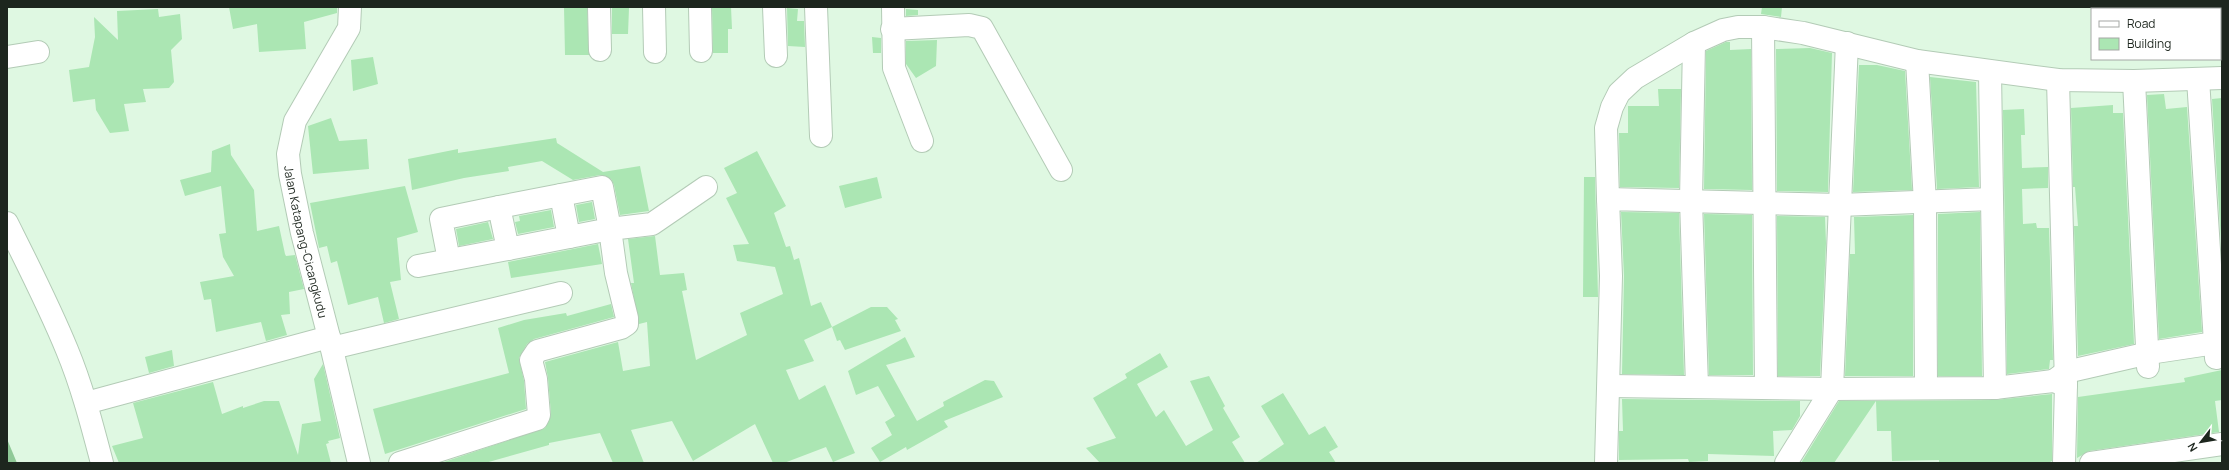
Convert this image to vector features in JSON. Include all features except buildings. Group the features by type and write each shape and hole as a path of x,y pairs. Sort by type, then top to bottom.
{"street":[{"name":"Jalan Katapang-Cicangkudu","path":"350,7 349,28 295,121 288,154 290,174 302,233 359,463"},
{"path":"599,7 600,50"},
{"path":"654,7 655,52"},
{"path":"700,7 701,51"},
{"path":"774,7 776,56"},
{"path":"816,7 821,136"},
{"path":"893,7 892,28 895,74 922,141"},
{"path":"892,28 969,24 982,28 1061,170"},
{"path":"1612,463 1609,386 1611,276 1606,128 1612,107 1619,93 1635,78 1694,43 1723,30 1738,27 1764,27 1847,43 1917,61 2058,80 2134,81 2222,78"},
{"path":"1764,27 1766,387"},
{"path":"1694,43 1691,200 1697,386"},
{"path":"1786,463 1832,389 1847,43"},
{"path":"7,57 38,52"},
{"path":"1917,61 1925,203 1926,388"},
{"path":"1990,72 1994,388"},
{"path":"1609,386 1832,389 1994,388 2062,379 2148,360 2217,347 2198,79"},
{"path":"2058,80 2064,463"},
{"path":"2134,81 2148,360"},
{"path":"400,463 533,422 539,415 536,379 531,360 533,355 537,351 624,326 627,318 616,273 602,187 441,218 449,260"},
{"path":"418,266 610,229 652,224 706,187"},
{"path":"561,195 569,237"},
{"path":"1608,199 1840,205 1925,203 1992,199"},
{"path":"499,207 508,249"},
{"path":"7,223 46,302 67,351 86,403 102,463"},
{"path":"86,403 330,342 561,293"},
{"path":"2091,463 2222,444"}],"shaded area":[{"path":"7,439 17,463 7,463"}]}
